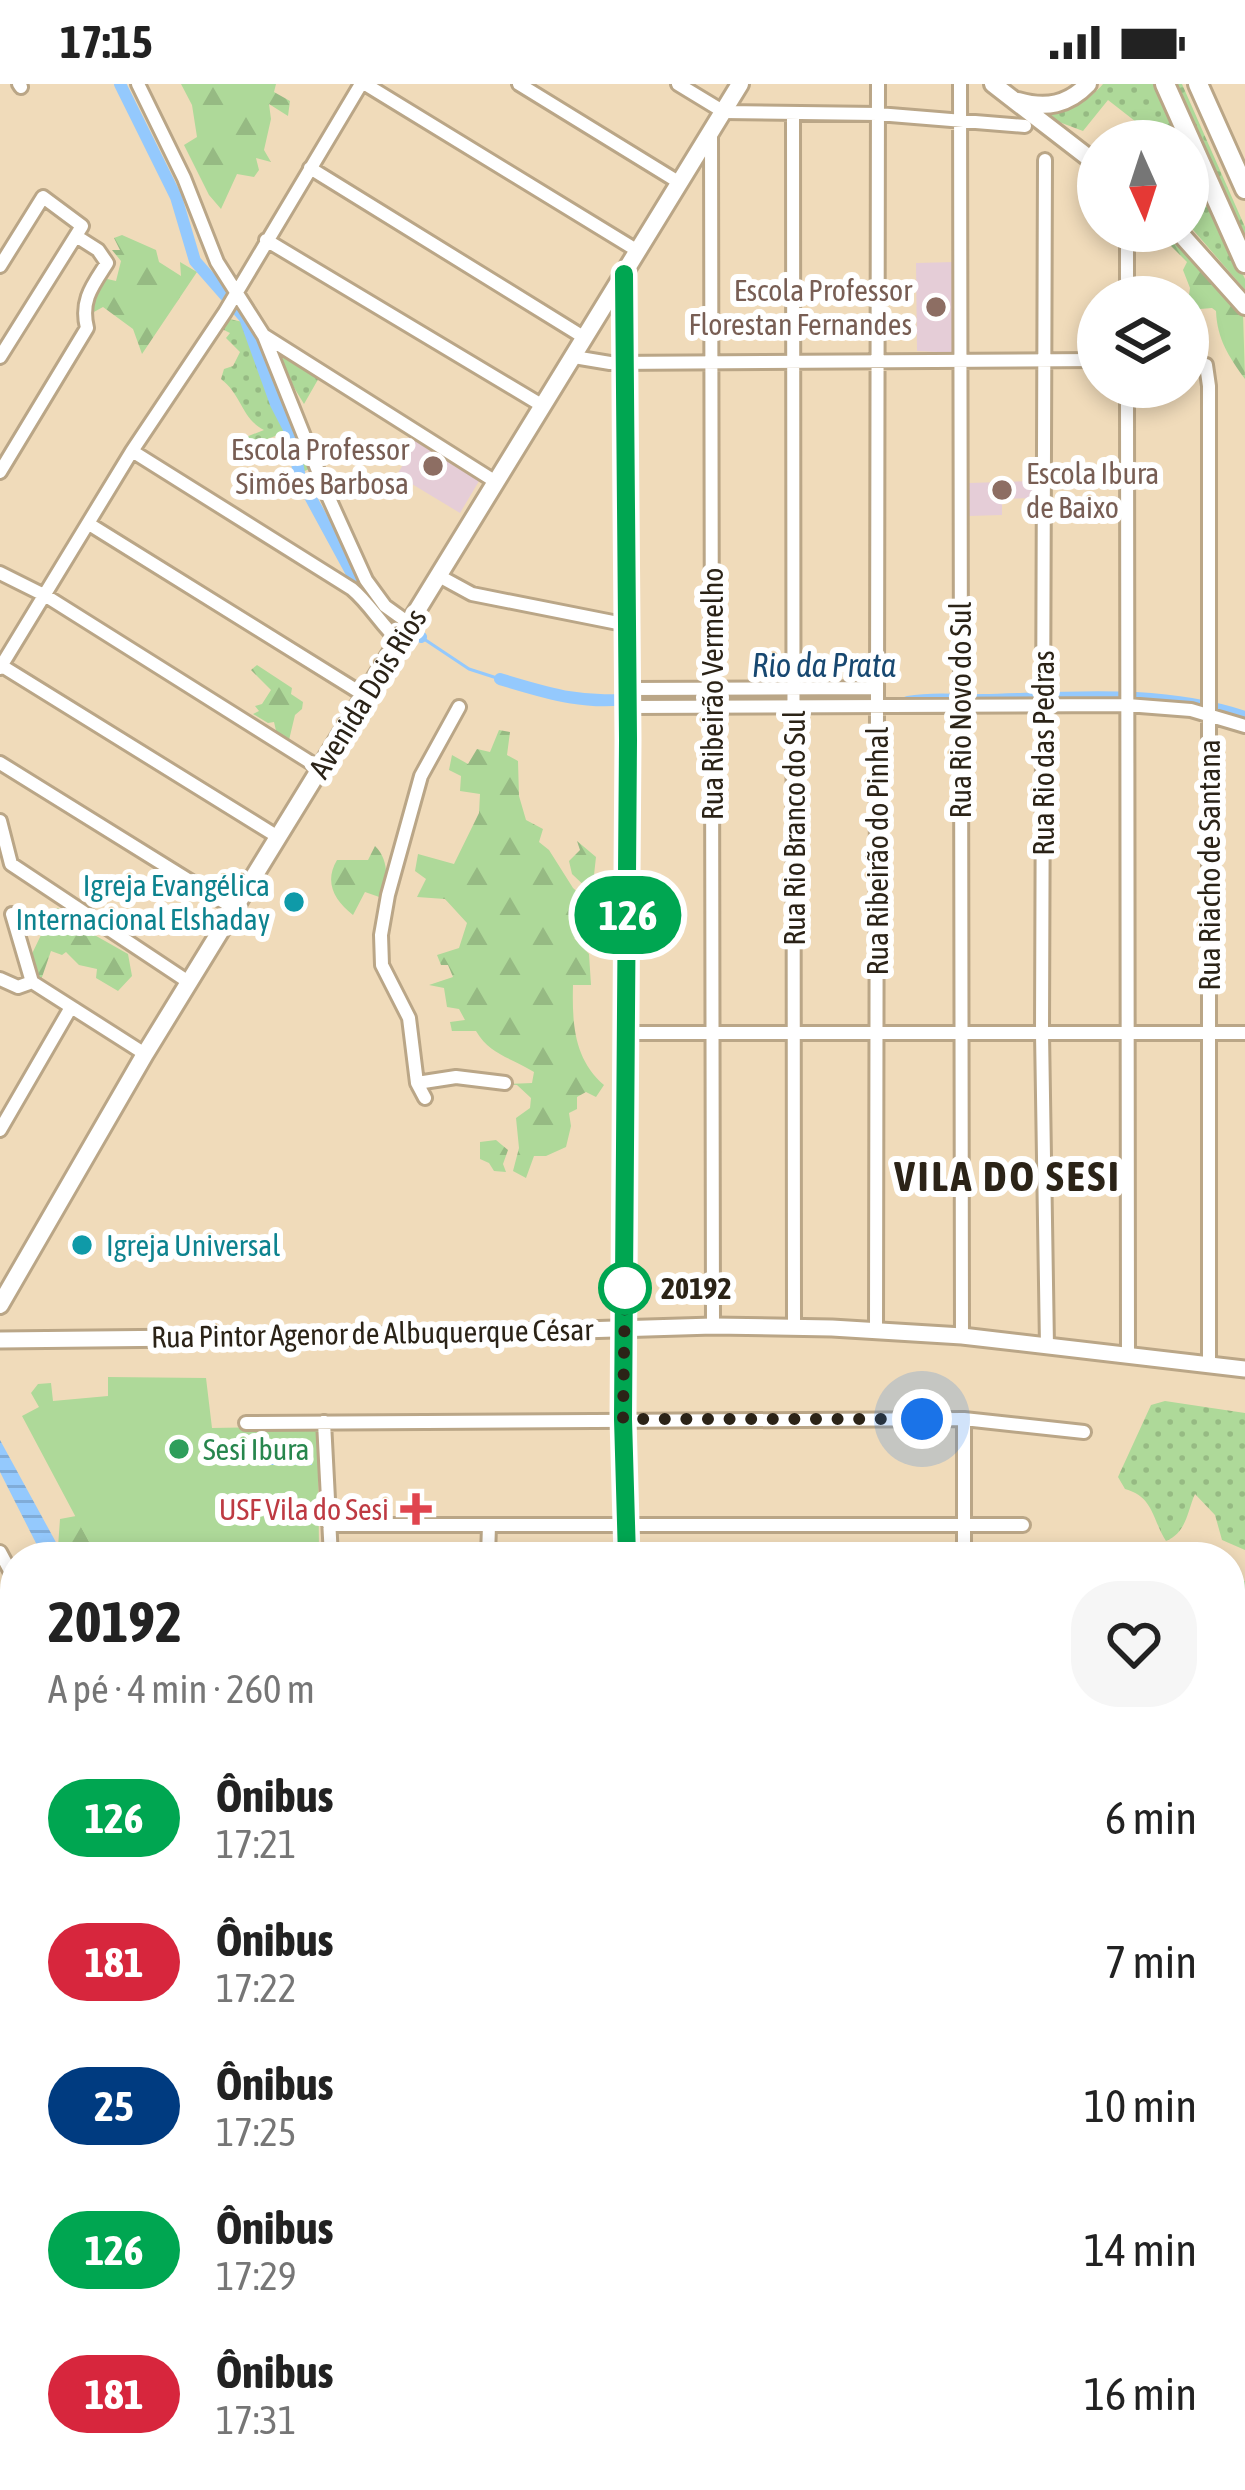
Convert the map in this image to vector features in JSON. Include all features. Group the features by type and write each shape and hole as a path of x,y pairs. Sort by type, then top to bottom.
{"highway":[{"path":"1165,84 1245,263"},
{"path":"1198,84 1245,189"}],"main road":[{"name":"Avenida Dois Rios","path":"0,1305 145,1054 740,84"},
{"path":"993,84 1077,149"},
{"path":"1011,99 1030,105 1062,104 1088,84"},
{"path":"1197,252 1245,306"}],"street":[{"path":"138,84 172,152 231,301 264,336 496,482"},
{"path":"278,837 1,667 132,451 231,301 363,84 638,251"},
{"path":"519,84 680,183"},
{"path":"678,84 724,112 878,114 1025,126"},
{"name":"Rua Ribeirão do Pinhal","path":"876,1330 878,84"},
{"name":"Rua Rio Novo do Sul","path":"961,84 962,1336"},
{"name":"Rua Rio Branco do Sul","path":"793,113 794,1328"},
{"name":"Rua Ribeirão Vermelho","path":"711,133 712,1326"},
{"name":"Rua Rio das Pedras","path":"1045,160 1042,1033 1047,1346"},
{"path":"310,168 585,338"},
{"path":"0,266 43,197 107,263 84,304 88,328 0,472"},
{"path":"0,358 79,231"},
{"path":"266,240 543,406"},
{"path":"624,274 628,363 623,1419 627,1542"},
{"path":"264,336 314,464 367,580 385,607 410,624"},
{"path":"574,357 628,363 1077,360"},
{"path":"1127,408 1127,1355"},
{"name":"Rua Riacho de Santana","path":"1209,408 1209,1365"},
{"path":"132,451 352,589 399,641"},
{"path":"88,524 364,695"},
{"path":"0,573 46,596 321,769"},
{"path":"439,576 472,594 628,625"},
{"path":"628,698 1127,700 1208,710 1245,726"},
{"path":"425,1098 417,1083 409,1018 384,972 381,935 421,776 458,706"},
{"path":"0,763 235,909"},
{"path":"0,821 10,862 190,983"},
{"path":"12,914 32,982 145,1054"},
{"path":"0,980 18,987 32,982"},
{"path":"0,1130 70,1009"},
{"path":"628,1033 1245,1033"},
{"path":"417,1083 452,1077 505,1083"},
{"name":"Rua Pintor Agenor de Albuquerque César","path":"0,1340 388,1336 712,1326 962,1336 1245,1369"},
{"path":"964,1419 964,1542"},
{"path":"246,1423 964,1419 1084,1432"},
{"path":"324,1422 330,1542"},
{"path":"488,1542 489,1525"},
{"path":"328,1526 1023,1525"}],"shaded area":[{"name":"Escola Professor Florestan Fernandes","path":"955,262 956,353 917,351 916,263"},
{"name":"Escola Professor Simões Barbosa","path":"411,433 482,476 460,513 397,475 409,454 402,449"},
{"name":"Escola Ibura de Baixo","path":"1035,481 1036,498 1002,499 1002,515 969,516 969,483"}],"green space":[{"path":"181,84 276,84 274,92 290,101 288,116 269,104 271,119 264,150 271,162 256,158 259,170 254,177 237,174 221,209 184,145 197,137 192,105"},
{"path":"1103,84 1156,84 1172,120 1134,120 1108,100 1092,120 1077,120 1077,129 1043,116 1043,112 1068,108"},
{"path":"1171,84 1182,84 1198,120 1187,120"},
{"path":"1209,145 1245,227 1245,250 1209,169"},
{"path":"1209,201 1245,279 1245,290 1209,248"},
{"path":"122,235 156,250 159,262 181,276 180,262 197,272 142,354 133,329 103,307 92,313 87,298 103,278 116,281 121,261 112,250 120,250 114,238"},
{"path":"1177,252 1190,252 1243,312 1245,379 1225,347 1216,311 1209,308 1209,276 1185,276 1187,262"},
{"path":"225,318 252,324 258,333 312,468 302,472 301,450 290,453 288,441 278,435 246,447 246,437 264,430 221,379 240,352 226,338 230,333 222,329"},
{"path":"280,353 320,376 304,404 276,358"},
{"path":"257,665 292,688 291,694 303,702 289,740 277,735 274,722 253,714 271,690 251,670"},
{"path":"499,730 510,732 507,755 518,761 519,796 526,820 543,829 539,842 591,904 603,933 574,938 589,954 591,985 573,985 573,999 581,1052 604,1085 596,1097 586,1092 577,1097 577,1109 569,1113 566,1147 534,1156 526,1178 513,1171 519,1148 516,1118 530,1108 531,1098 517,1085 508,1084 532,1083 534,1072 495,1051 476,1031 452,1031 450,1022 465,1020 459,1009 447,1007 444,988 429,985 453,977 437,955 459,948 467,923 445,899 417,897 426,879 415,871 418,854 454,864 479,813 480,794 460,791 461,776 449,770 452,755 468,764 477,749 490,752"},
{"path":"577,841 596,857 592,893 572,874 569,861 580,850"},
{"path":"375,846 386,870 382,898 365,892 353,915 333,890 333,868 337,860 368,860"},
{"path":"58,908 68,920 128,954 132,976 118,991 96,978 97,969 79,965 66,952 51,951 41,980 32,975 29,960"},
{"path":"496,1140 508,1150 503,1164 506,1172 494,1171 480,1159 480,1142"},
{"name":"Sesi Ibura","path":"108,1377 206,1378 212,1428 318,1426 319,1542 89,1542 22,1416 39,1407 31,1393 38,1384 51,1383 53,1401 108,1396"},
{"path":"1165,1401 1245,1413 1245,1542 1222,1540 1215,1515 1195,1494 1182,1527 1166,1541 1147,1503 1125,1489 1118,1477 1151,1405"},
{"path":"76,1516 89,1542 58,1542 60,1519"}],"water":[{"path":"0,1440 56,1542 35,1542 0,1472"},
{"path":"257,1442 311,1443 312,1465 258,1465"}],"waterway":[{"name":"Rio da Prata","path":"120,84 176,197 195,261 245,318 291,433 300,478 370,607 398,624"},
{"name":"Rio da Prata","path":"415,634 421,637"},
{"name":"Rio da Prata","path":"421,637 469,669 500,679"},
{"name":"Rio da Prata","path":"500,679 585,699 834,703 850,697 882,701"},
{"name":"Rio da Prata","path":"908,702 1115,697 1181,702 1245,717"}],"bus line":[{"name":"126","path":"624,274 628,363 623,1419 627,1542"}],"place":[{"name":"Escola Professor Florestan Fernandes","path":"936,307"},
{"name":"Escola Professor Simões Barbosa","path":"433,466"},
{"name":"Escola Ibura de Baixo","path":"1002,490"},
{"name":"Igreja Evangélica Internacional Elshaday","path":"294,902"},
{"name":"Igreja Universal","path":"82,1245"},
{"name":"20192","path":"625,1288"},
{"name":"Sesi Ibura","path":"179,1449"},
{"name":"USF Vila do Sesi","path":"416,1509"}],"district":[{"name":"VILA DO SESI","path":"1008,1176"}],"route":[{"path":"625,1288 623,1419 922,1419"}]}
